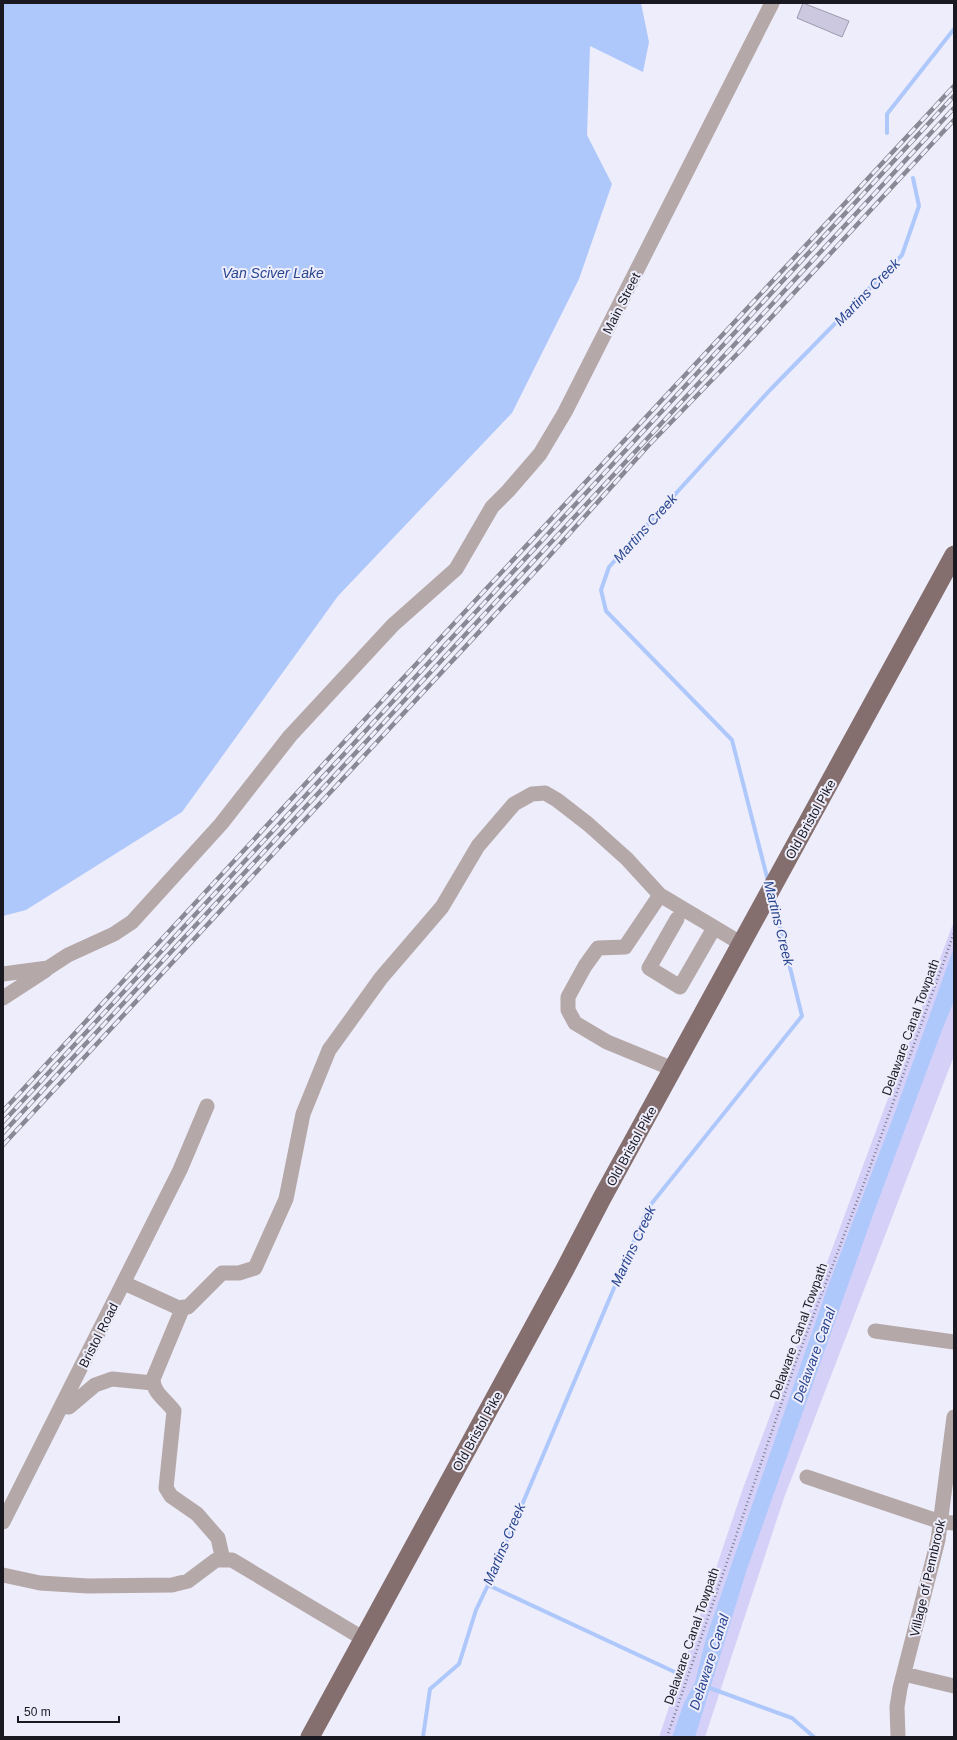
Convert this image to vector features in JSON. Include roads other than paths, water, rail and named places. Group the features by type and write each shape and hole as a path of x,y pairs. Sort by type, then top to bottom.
{"main road":[{"name":"Old Bristol Pike","path":"310,1737 954,555"}],"street":[{"name":"Main Street","path":"3,998 68,955 114,934 132,922 221,824 290,736 393,626 456,569 492,507 540,454 565,412 772,3"},
{"path":"124,1283 178,1308 188,1306 222,1273 239,1273 255,1268 286,1199 303,1114 329,1050 381,978 442,907 478,846 514,804 521,798 545,793 557,800 588,824 627,858 660,895 742,944"},
{"path":"660,895 626,947 598,948 585,966 568,997 568,1010 576,1023 608,1042 673,1069"},
{"path":"677,919 649,968 680,987 714,928"},
{"path":"3,974 48,968"},
{"name":"Bristol Road","path":"3,1522 180,1170 207,1106"},
{"path":"183,1307 153,1382 156,1391 174,1411 166,1488 172,1496 197,1514 218,1538 223,1560"},
{"path":"875,1330 954,1342"},
{"path":"62,1406 69,1407 95,1385 112,1379 153,1382"},
{"name":"Village of Pennbrook","path":"898,1737 897,1707 904,1674 938,1540 947,1522 954,1417"},
{"path":"807,1476 947,1522"},
{"path":"3,1575 40,1583 88,1586 172,1585 188,1581 216,1560 232,1560 364,1639"},
{"path":"904,1674 954,1686"}],"water":[{"name":"Van Sciver Lake","path":"3,3 641,3 649,42 643,72 590,46 587,135 612,184 579,279 512,413 338,596 182,812 26,910 3,916"},
{"name":"Delaware Canal","path":"954,947 954,1001 874,1212 747,1569 695,1737 672,1737 684,1703 695,1682 706,1638 828,1286 894,1115"}],"waterway":[{"name":"Martins Creek","path":"887,133 887,114 954,29"},
{"name":"Martins Creek","path":"768,881 732,740 606,611 601,590 609,567 770,390 902,255 919,206 913,178"},
{"name":"Martins Creek","path":"423,1737 430,1689 459,1664 476,1610 648,1208 802,1016 773,899"},
{"path":"488,1585 679,1674"},
{"name":"Delaware Canal","path":"707,1687 792,1718 814,1737"}],"railway":[{"path":"3,1111 954,86"},
{"path":"3,1122 954,96"},
{"path":"3,1133 954,108"},
{"path":"3,1145 544,562 648,446 742,349 954,120"}]}
